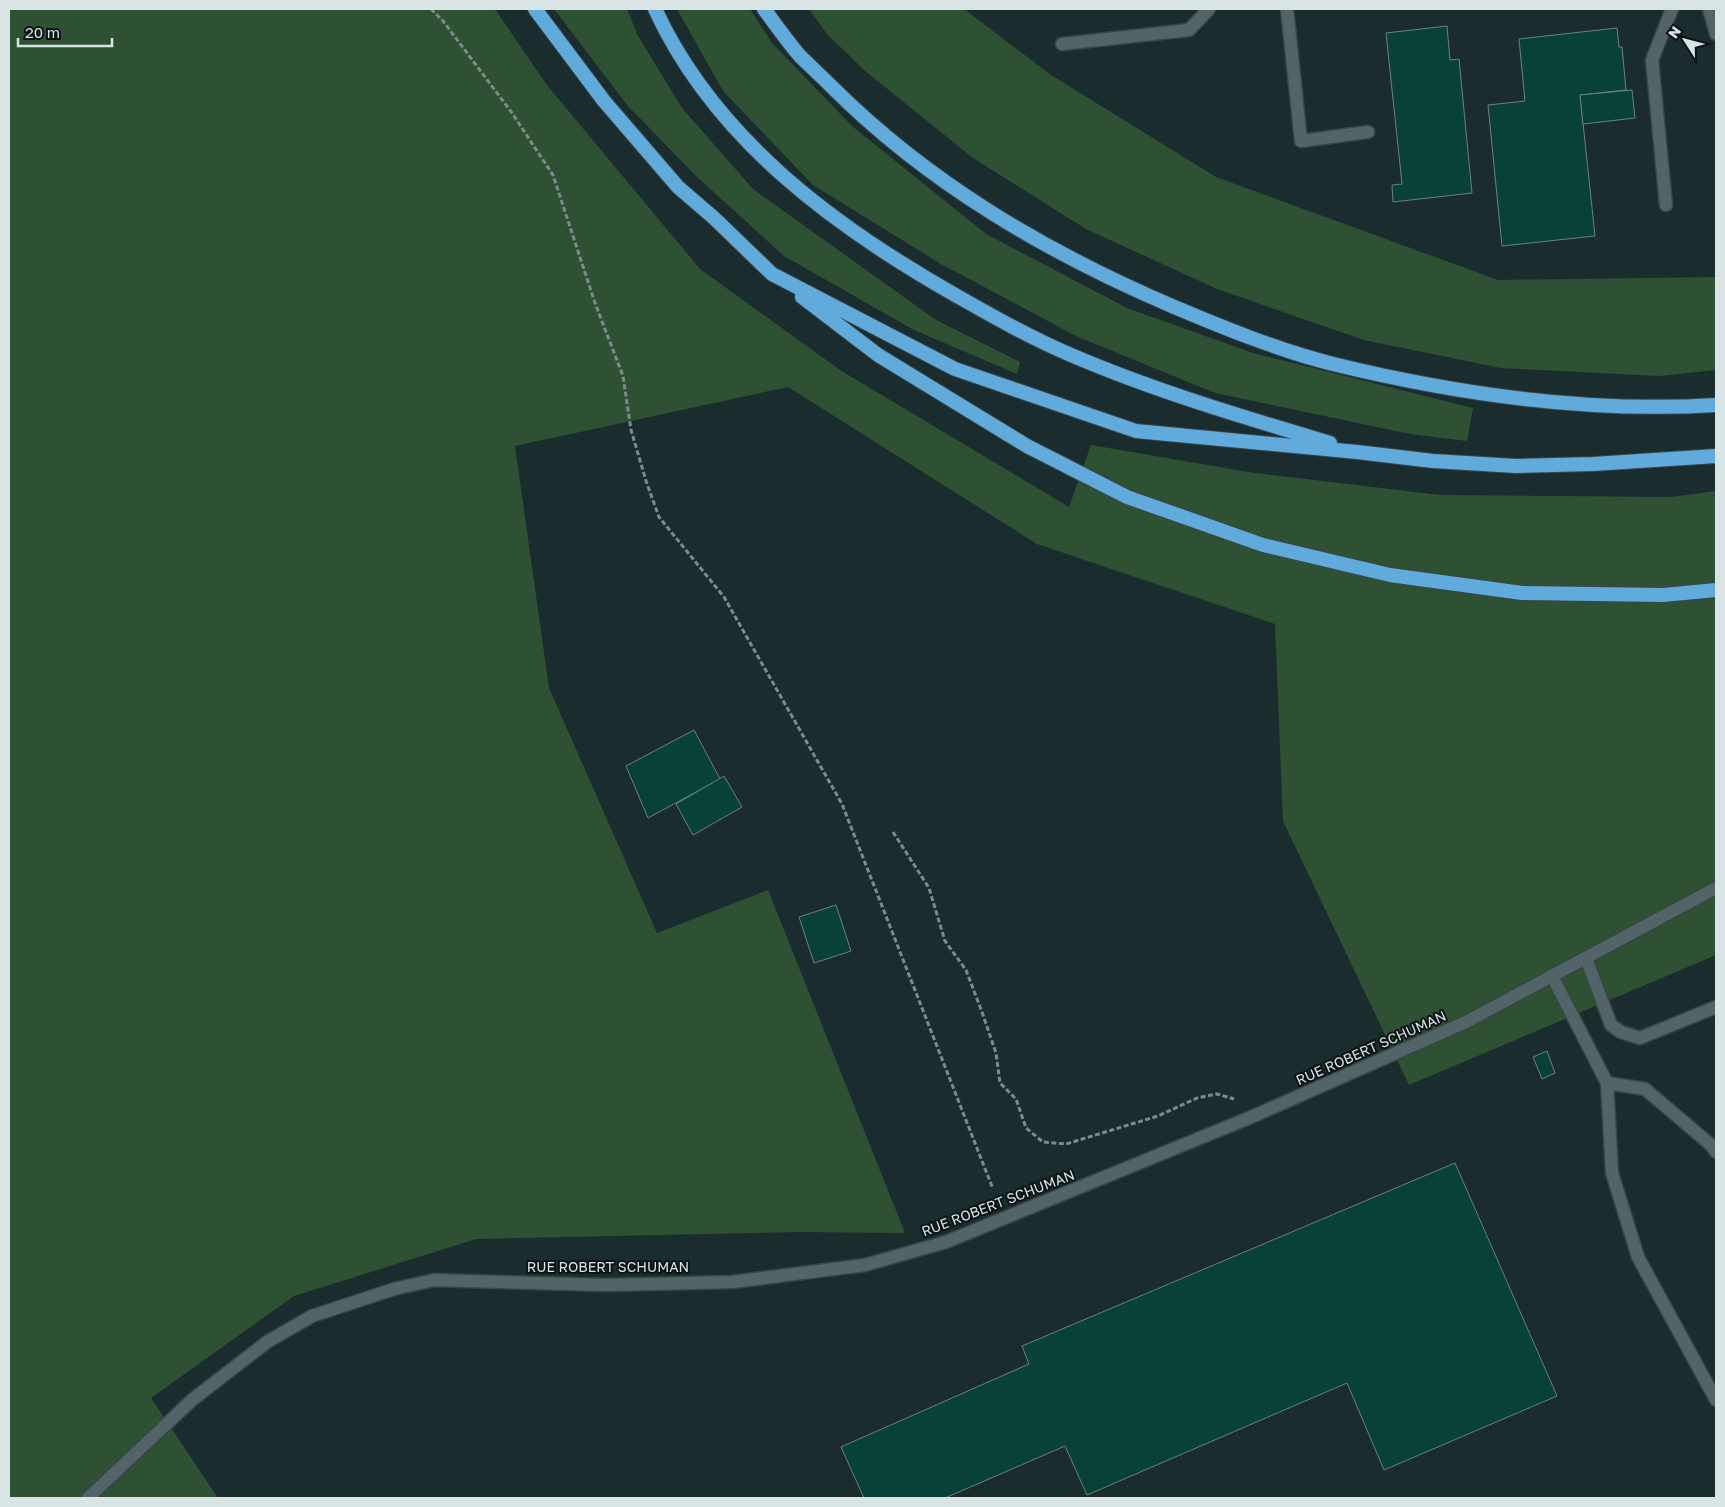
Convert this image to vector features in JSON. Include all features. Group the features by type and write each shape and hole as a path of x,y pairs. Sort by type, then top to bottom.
{"highway":[{"path":"535,9 604,101 678,187 714,218 772,274 878,355 1027,446 1127,498 1263,545 1390,575 1522,592 1663,595 1716,590"},
{"path":"655,9 692,74 733,126 765,161 860,237 918,274 1020,331 1103,368 1235,414 1357,452"},
{"path":"764,9 800,56 849,104 934,175 980,207 1034,239 1127,287 1212,323 1266,343 1332,363 1448,388 1573,404 1638,406 1716,404"},
{"path":"772,274 955,369 1136,431 1433,461 1516,466 1593,464 1716,456"}],"street":[{"path":"1062,44 1189,30 1209,9"},
{"path":"1287,9 1300,141 1368,132"},
{"path":"1666,205 1652,60 1672,9"},
{"path":"1709,9 1716,34"},
{"name":"RUE ROBERT SCHUMAN","path":"88,1498 192,1400 267,1342 312,1316 394,1289 434,1280 607,1285 732,1282 865,1265 946,1242 1249,1118 1466,1022 1716,888"},
{"path":"1586,958 1611,1025 1622,1032 1640,1038 1716,1007"},
{"path":"1552,976 1607,1083 1612,1173 1638,1257 1716,1400"},
{"path":"1607,1083 1645,1089 1711,1145 1716,1152"}],"path":[{"path":"431,9 444,21 512,113 552,175 595,303 623,376 631,430 646,484 659,517 724,598 842,804 993,1189"},
{"path":"893,832 929,888 944,941 966,970 996,1053 1000,1082 1016,1099 1026,1128 1043,1142 1066,1144 1158,1116 1197,1098 1217,1094 1234,1099 1249,1118"}],"green space":[{"path":"9,9 495,9 546,84 700,269 840,370 1069,507 1091,445 1248,472 1440,495 1671,497 1716,491 1716,955 1409,1085 1283,821 1275,624 1037,544 788,387 515,446 549,688 657,933 768,890 905,1233 800,1232 476,1239 294,1296 151,1398 218,1498 9,1498"},
{"path":"554,9 627,9 638,36 682,108 753,189 936,320 1020,362 1017,374 914,330 784,256 694,174 628,106"},
{"path":"677,9 750,9 772,43 852,126 986,234 1127,308 1253,353 1473,408 1467,441 1410,434 1215,393 1076,336 941,264 813,185 723,91"},
{"path":"809,9 964,9 1051,75 1216,177 1498,280 1716,277 1716,370 1659,376 1501,368 1364,340 1217,289 1086,229 973,158 864,70 827,34"}],"building":[{"path":"1447,26 1450,60 1459,59 1472,193 1393,202 1392,185 1402,184 1386,33"},
{"path":"1617,28 1619,47 1622,47 1626,90 1580,95 1595,236 1502,246 1488,105 1525,101 1519,39"},
{"path":"1632,90 1635,118 1583,124 1580,95"},
{"path":"694,730 720,779 648,818 626,766"},
{"path":"724,776 742,807 693,835 676,804"},
{"path":"836,905 851,951 814,963 799,917"},
{"path":"1547,1051 1555,1073 1542,1079 1533,1057"},
{"path":"1455,1163 1557,1396 1384,1470 1347,1383 1087,1495 1065,1446 945,1498 864,1498 841,1447 1029,1364 1022,1346"}]}
